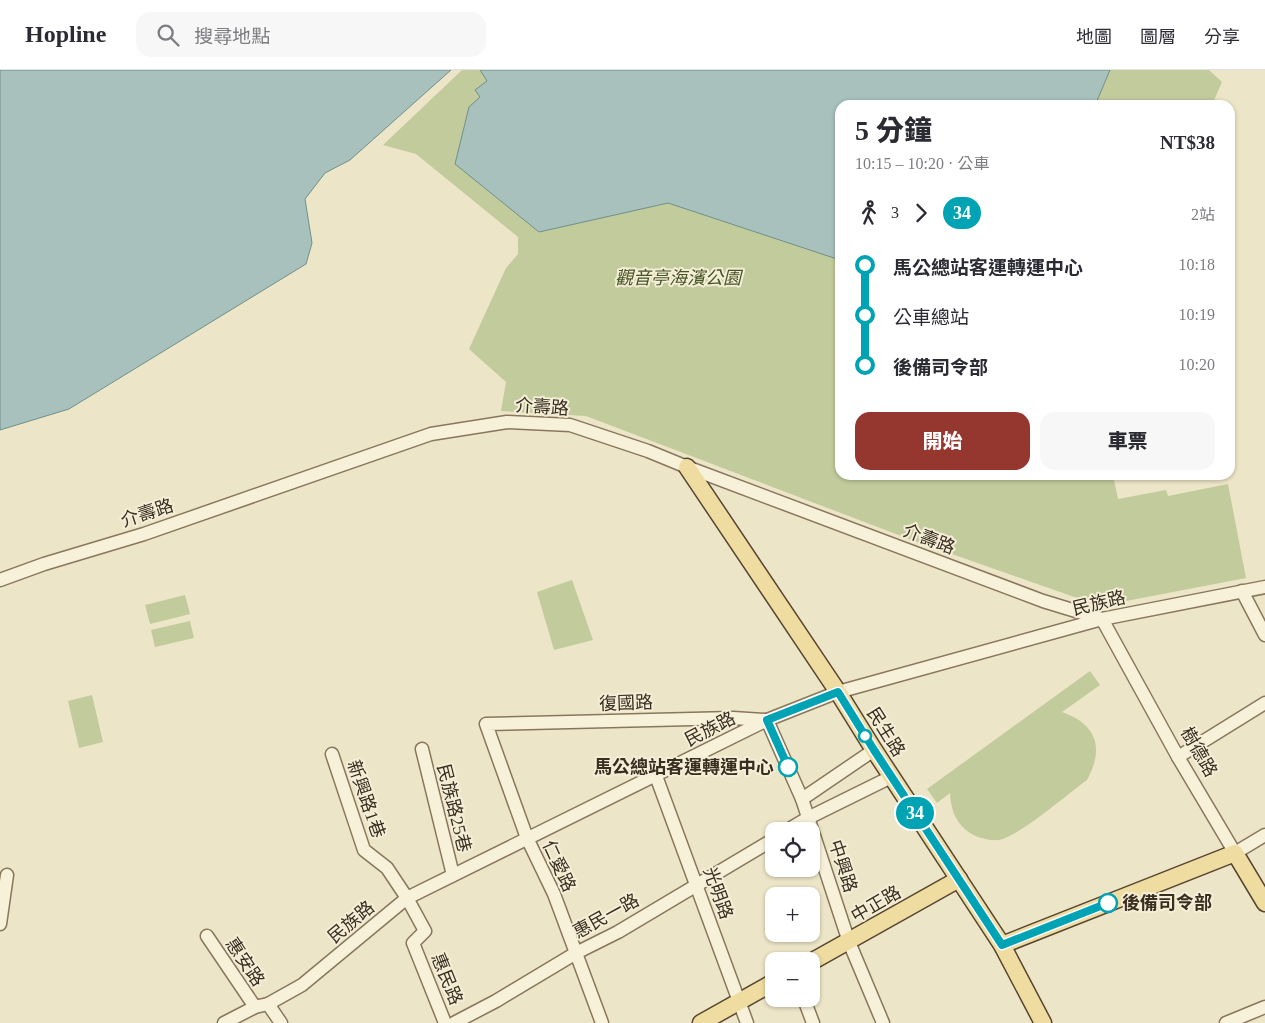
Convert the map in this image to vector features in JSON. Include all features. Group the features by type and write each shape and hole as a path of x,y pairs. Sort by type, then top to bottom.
{"main road":[{"name":"民生路","path":"687,467 838,692 891,777 1002,945 1039,1022"},
{"name":"樹德路","path":"1235,853 1265,903"},
{"path":"1002,945 1235,853"},
{"name":"中正路","path":"820,957 959,879"},
{"path":"701,1023 765,987"}],"street":[{"name":"介壽路","path":"0,580 44,564 144,534 432,434 507,422 570,425 648,451 1042,601 1102,619"},
{"name":"民族路","path":"224,1023 255,1007 268,1004 302,985 407,898 767,720 838,692 1102,619 1265,587"},
{"path":"1242,591 1265,635"},
{"name":"樹德路","path":"1102,619 1178,757 1235,853"},
{"path":"1178,757 1265,703"},
{"name":"復國路","path":"486,724 733,718 767,720"},
{"name":"中興路","path":"767,720 802,799 849,942 883,1023"},
{"name":"仁愛路","path":"486,724 527,838 554,894 602,1023"},
{"name":"民族路25巷","path":"422,749 453,875"},
{"path":"802,799 874,750"},
{"name":"新興路1巷","path":"332,754 364,850 387,868 407,898"},
{"name":"光明路","path":"656,776 747,1023"},
{"path":"801,822 891,777"},
{"path":"1235,853 1265,835"},
{"name":"惠民一路","path":"454,1023 496,1001 576,953 618,932 765,843"},
{"path":"0,924 7,874"},
{"name":"惠民路","path":"407,898 425,931 413,943 445,1023"},
{"name":"惠安路","path":"207,936 255,1007"},
{"name":"惠安路","path":"268,1004 280,1023"},
{"path":"807,1007 813,1023"},
{"path":"1226,1023 1265,1007"}],"green space":[{"name":"觀音亭海濱公園","path":"462,70 1209,70 1222,82 1214,100 835,100 835,480 1114,480 1118,499 1166,490 1168,496 1228,484 1246,578 1100,606 909,539 586,416 501,411 506,382 469,349 506,268 518,254 518,237 416,154 383,145"},
{"path":"572,580 593,640 554,650 537,592"},
{"path":"185,595 190,614 150,624 145,605"},
{"path":"190,621 194,638 155,647 151,630"},
{"path":"1090,671 1100,685 1062,712 1083,723 1090,730 1094,738 1096,747 1095,757 1087,780 1030,823 999,840 977,837 962,826 954,813 950,793 937,803 927,789"},
{"path":"92,695 103,742 79,748 68,701"}],"water":[{"path":"0,70 451,70 350,160 325,173 305,199 312,243 306,264 69,409 0,430"},
{"path":"480,70 1110,70 1097,100 835,100 835,258 668,203 539,232 455,164 469,107 480,97 475,90 487,81"}],"bus line":[{"name":"34","path":"788,767 767,720 838,692 1002,945 1108,903"}],"place":[{"name":"馬公總站客運轉運中心","path":"788,767"},
{"name":"後備司令部","path":"1108,903"}]}
